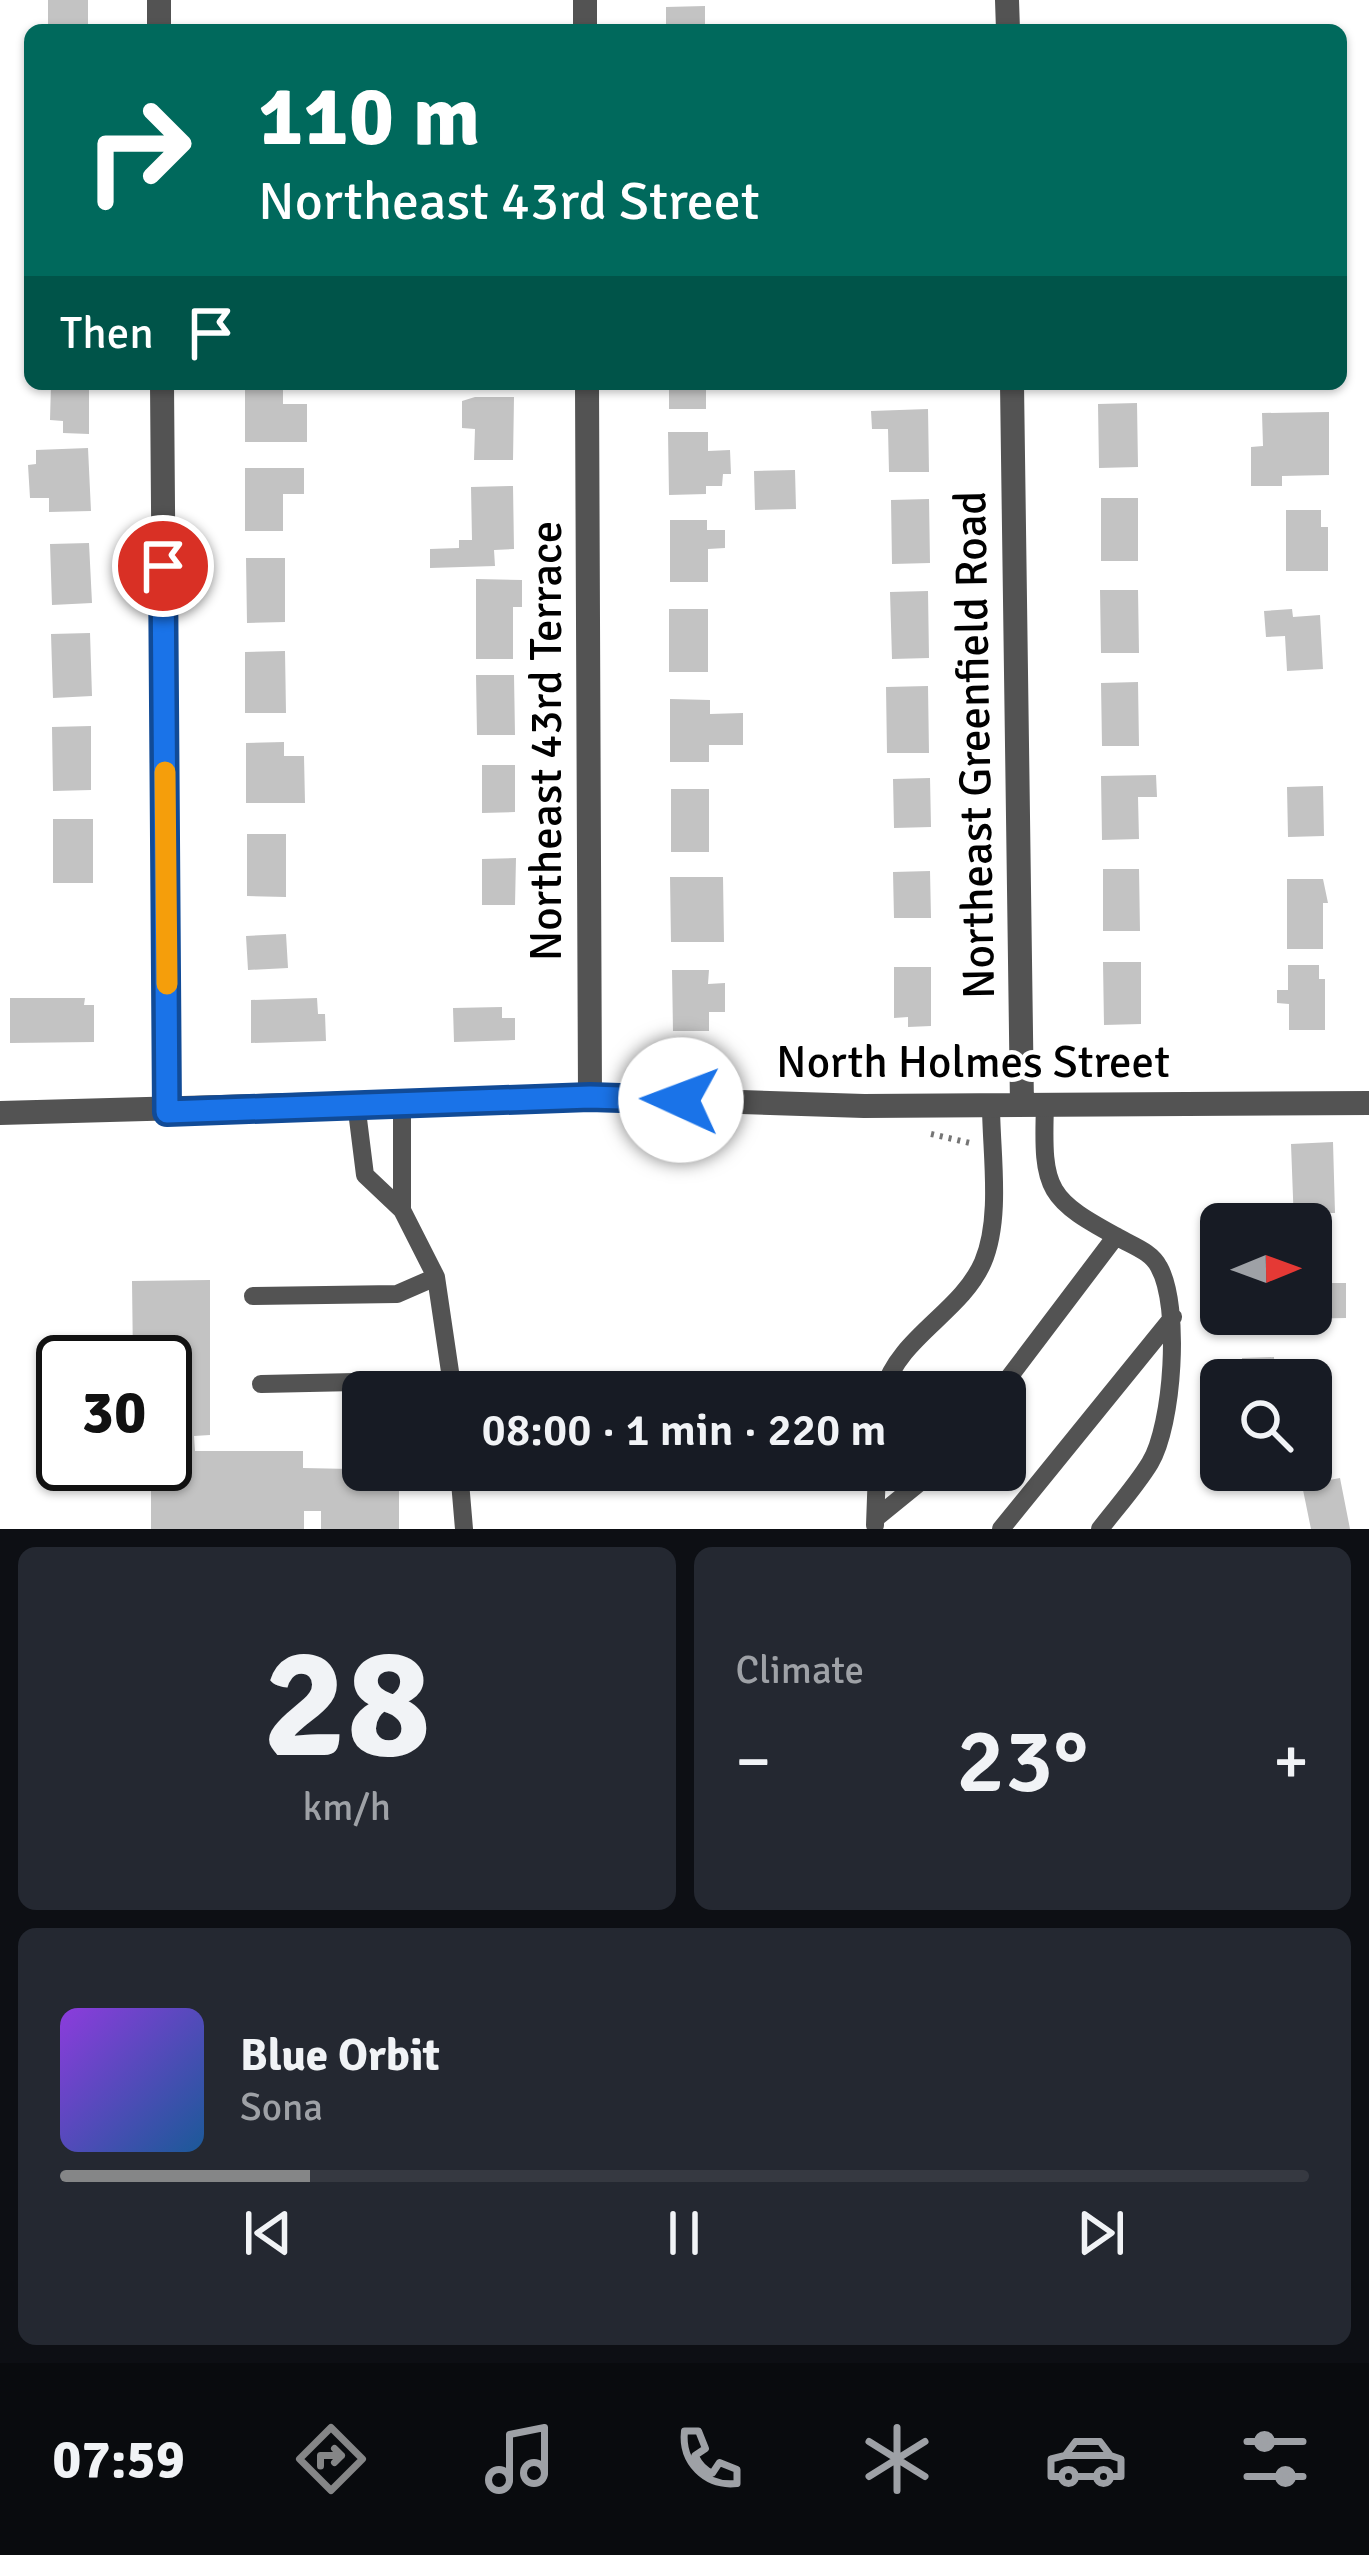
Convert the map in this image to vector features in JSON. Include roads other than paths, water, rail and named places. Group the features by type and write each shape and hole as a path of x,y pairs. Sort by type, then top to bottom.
{"street":[{"path":"162,390 167,1112"},
{"name":"Northeast 43rd Terrace","path":"587,390 590,1097"},
{"name":"Northeast Greenfield Road","path":"1012,390 1034,1105"},
{"name":"North Holmes Street","path":"0,1113 590,1097 864,1106 1369,1103"}],"lane":[{"path":"402,1102 402,1210"},
{"path":"356,1103 365,1175 402,1210 436,1277 451,1371"},
{"path":"890,1371 894,1360 983,1264 991,1229 991,1105"},
{"path":"1034,1105 1054,1195 1078,1216 1159,1266 1173,1317 1164,1433 1151,1462 1100,1529"},
{"path":"1014,1371 1117,1236"},
{"path":"253,1296 398,1294 436,1277"},
{"path":"1001,1529 1173,1317"},
{"path":"261,1384 342,1385"},
{"path":"461,1491 464,1529"},
{"path":"876,1523 877,1491"},
{"path":"876,1523 912,1491"}]}
